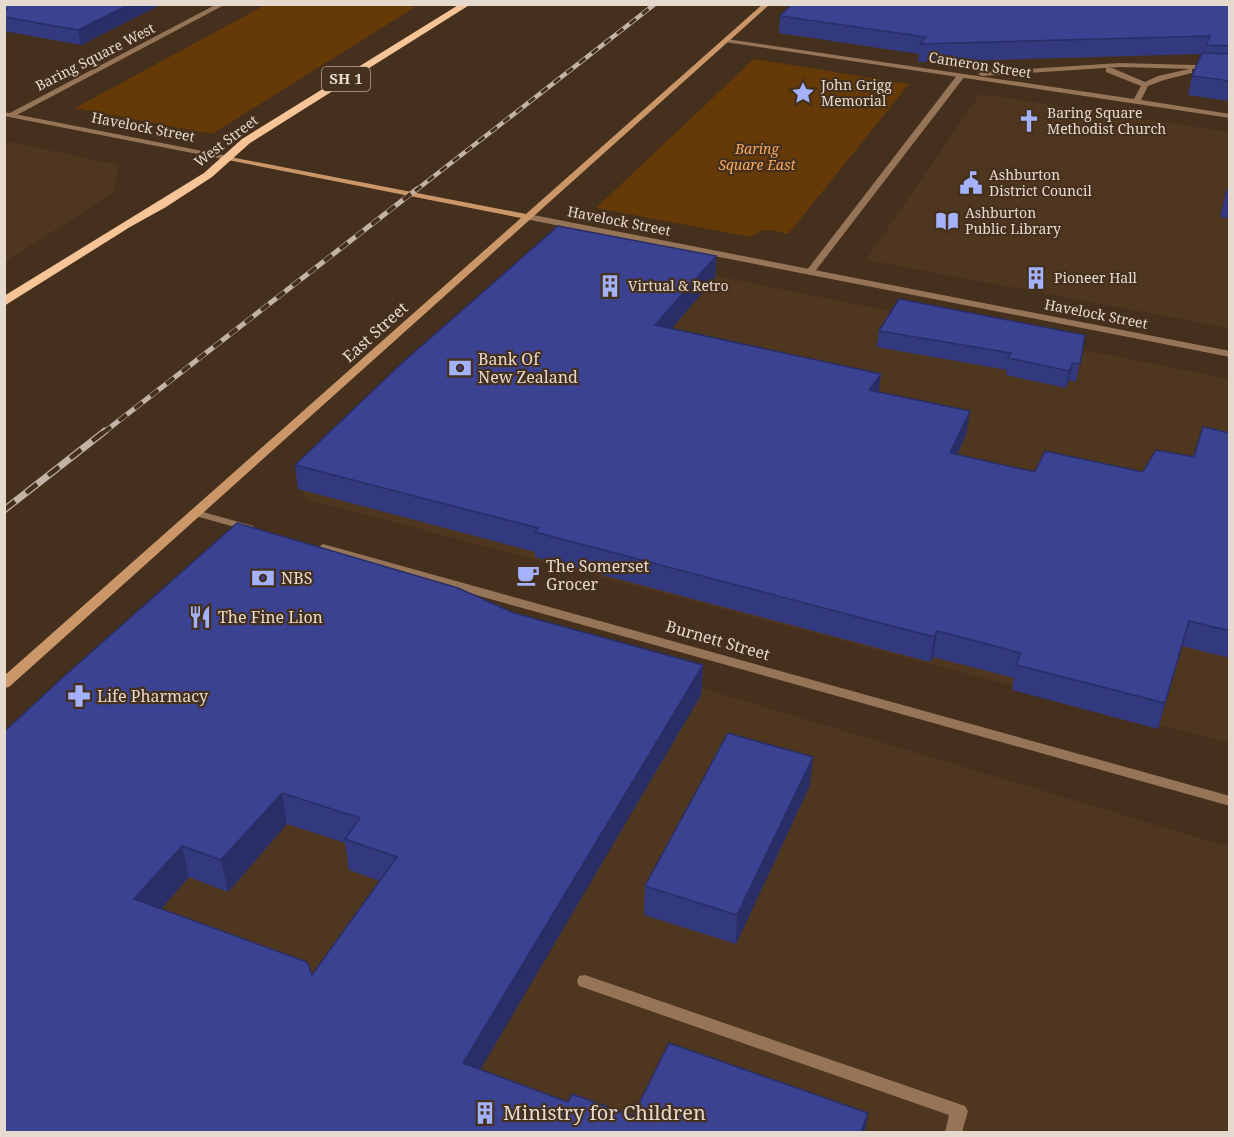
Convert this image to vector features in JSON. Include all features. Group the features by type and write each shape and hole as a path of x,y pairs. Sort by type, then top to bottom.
{"highway":[{"name":"West Street","path":"4,302 208,175 246,141 467,4"}],"main road":[{"name":"East Street","path":"4,684 767,4"},
{"name":"Havelock Street","path":"228,158 528,217"}],"street":[{"name":"Baring Square West","path":"7,115 223,4"},
{"name":"Cameron Street","path":"727,41 1230,116"},
{"path":"810,272 961,76 1096,67 1166,65 1199,69 1230,68"},
{"path":"1096,67 1122,74 1145,85"},
{"path":"1136,102 1145,85 1161,78 1199,69"},
{"name":"Havelock Street","path":"7,115 228,158"},
{"name":"Havelock Street","path":"528,217 1230,354"},
{"path":"196,513 263,532"},
{"name":"Burnett Street","path":"308,544 1230,801"},
{"path":"585,981 959,1111 953,1132"}],"shaded area":[{"path":"980,94 1229,132 1229,328 866,260"},
{"path":"5,141 119,165 113,193 5,262"},
{"path":"567,246 1229,379 1229,743 306,499 297,481"},
{"path":"224,544 1229,847 1229,1132 5,1132"}],"green space":[{"path":"265,5 415,7 212,134 75,108"},
{"name":"Baring Square East","path":"754,59 909,84 788,234 764,230 751,237 596,208"}],"building":[{"path":"4,4 130,4 78,30 4,17 4,10 7,9 4,8"},
{"path":"792,4 1230,4 1230,46 1206,45 1210,36 920,44 926,37 780,16"},
{"path":"1202,53 1230,54 1230,81 1192,76"},
{"path":"1230,183 1230,197 1225,196"},
{"path":"558,226 716,256 655,325 881,374 869,390 970,411 950,453 1035,472 1045,451 1143,472 1156,450 1194,457 1203,427 1230,433 1230,631 1189,621 1165,703 1016,665 1021,653 937,631 934,637 535,532 538,528 295,465 402,363"},
{"path":"899,299 1085,335 1080,364 1073,363 1069,371 1008,358 1011,353 879,331"},
{"path":"237,523 458,588 514,613 703,665 463,1063 568,1102 572,1094 633,1116 669,1043 868,1113 861,1132 4,1132 4,732","holes":["282,793 360,818 345,839 397,857 312,975 307,962 134,899 182,846 221,860"]},
{"path":"728,733 813,757 737,915 645,886"}],"railway":[{"path":"415,191 655,4"},
{"path":"103,433 417,189"},
{"path":"4,510 105,431"}],"place":[{"name":"John Grigg Memorial","path":"803,93"},
{"name":"Baring Square Methodist Church","path":"1029,121"},
{"name":"Ashburton District Council","path":"971,183"},
{"name":"Ashburton Public Library","path":"947,221"},
{"name":"Pioneer Hall","path":"1036,278"},
{"name":"Virtual & Retro","path":"610,286"},
{"name":"Bank Of New Zealand","path":"460,368"},
{"name":"The Somerset Grocer","path":"528,575"},
{"name":"NBS","path":"263,578"},
{"name":"The Fine Lion","path":"200,617"},
{"name":"Life Pharmacy","path":"79,696"},
{"name":"Ministry for Children","path":"485,1113"}]}
